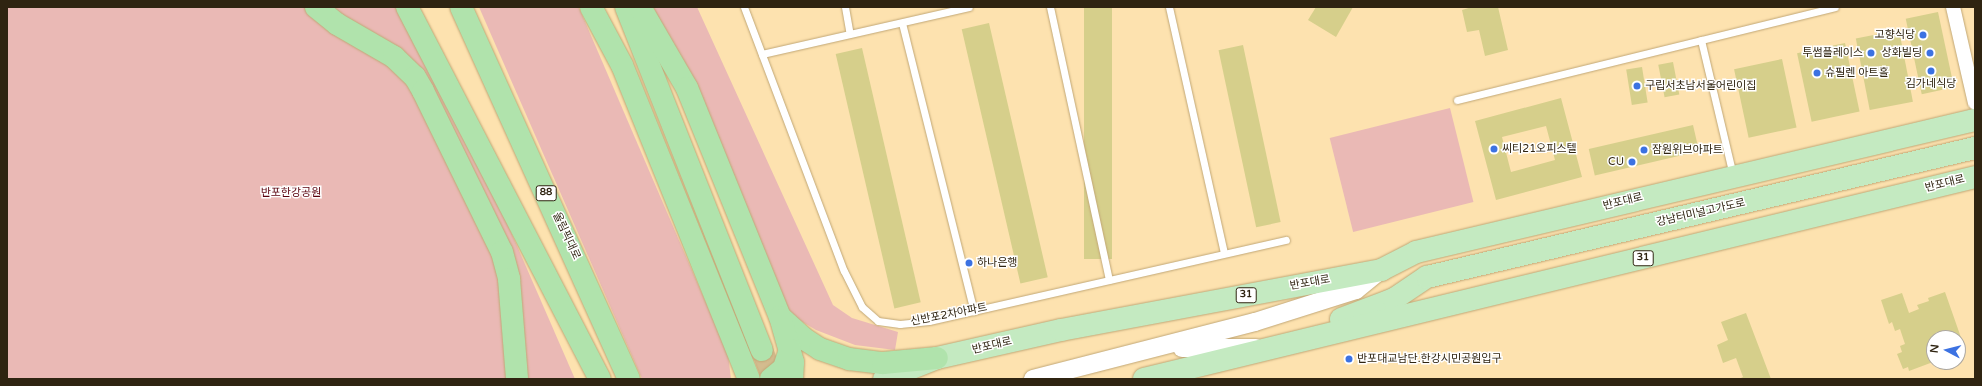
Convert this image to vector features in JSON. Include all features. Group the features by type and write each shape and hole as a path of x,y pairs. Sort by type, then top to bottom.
{"highway":[{"path":"316,7 337,24 394,57 416,77 502,252 509,278 517,379"},
{"path":"407,7 600,379"},
{"name":"올림픽대로","path":"461,7 629,379"},
{"path":"591,7 622,65 750,376"},
{"path":"626,7 762,350"},
{"path":"640,7 687,88 780,317 790,348 792,379"},
{"path":"780,317 803,338 820,349 849,359 883,363 937,358"},
{"path":"771,379 784,368 790,348"}],"main road":[{"name":"반포대로","path":"884,379 937,358 1124,317 1381,270 1416,252 1733,175 1975,120"},
{"name":"강남터미널고가도로","path":"1427,277 1975,148"},
{"name":"반포대로","path":"1144,379 1975,177"},
{"name":"31","path":"1381,270 1427,277"},
{"name":"31","path":"1310,338 1331,323 1394,299 1427,277"}],"street":[{"path":"1953,7 1975,103"},
{"path":"1033,379 1155,350 1356,290 1381,270"},
{"path":"1155,350 1237,346 1265,349"}],"lane":[{"name":"신반포2차아파트","path":"744,7 844,271 868,315 878,321 900,324 974,311 1286,240"},
{"path":"844,7 850,34"},
{"path":"762,54 967,7"},
{"path":"1050,7 1109,280"},
{"path":"1169,7 1224,253"},
{"path":"1457,100 1835,7"},
{"path":"902,23 974,311"},
{"path":"1702,40 1733,175"}],"green space":[{"name":"반포한강공원","path":"7,7 413,7 575,379 7,379"},
{"path":"479,7 578,7 728,354 731,379 642,379"},
{"path":"653,7 697,7 833,305 852,318 898,332 895,350 855,345 816,330 786,312 672,44"},
{"path":"1450,108 1473,202 1353,232 1330,138"}],"building":[{"path":"1084,7 1112,7 1112,259 1084,259"},
{"path":"1316,7 1353,7 1336,37 1308,20"},
{"path":"1472,7 1498,7 1508,50 1485,56 1479,30 1467,32 1462,10"},
{"name":"상화빌딩","path":"1938,12 1954,87 1922,94 1906,19"},
{"path":"989,23 1048,277 1020,284 962,29"},
{"path":"1899,30 1913,102 1870,110 1856,38"},
{"path":"1845,43 1860,111 1812,122 1797,53"},
{"path":"1243,45 1281,222 1256,227 1219,50"},
{"path":"862,48 921,302 894,308 836,54"},
{"path":"1782,59 1797,127 1749,138 1734,69"},
{"path":"1673,62 1679,94 1665,97 1658,65"},
{"name":"구립서초남서울어린이집","path":"1642,67 1648,103 1632,105 1626,70"},
{"name":"씨티21오피스텔","path":"1561,98 1582,177 1496,200 1475,121","holes":["1546,126 1555,160 1511,172 1502,137"]},
{"name":"잠원위브아파트","path":"1693,125 1699,151 1595,175 1589,149"},
{"path":"1945,292 1958,330 1926,330 1926,365 1909,371 1908,367 1903,369 1897,354 1902,352 1900,346 1905,344 1900,329 1895,331 1892,322 1889,324 1881,300 1902,293 1909,313 1919,309 1917,305 1929,301 1928,298"},
{"path":"1746,313 1771,379 1739,379 1743,377 1736,358 1723,363 1717,345 1728,340 1721,322"}],"tunnel":[{"path":"762,350 773,379"}],"place":[{"name":"고향식당","path":"1923,35"},
{"name":"투썸플레이스","path":"1871,53"},
{"name":"상화빌딩","path":"1930,53"},
{"name":"김가네식당","path":"1931,71"},
{"name":"슈필렌 아트홀","path":"1817,73"},
{"name":"구립서초남서울어린이집","path":"1637,86"},
{"name":"씨티21오피스텔","path":"1494,149"},
{"name":"잠원위브아파트","path":"1644,150"},
{"name":"CU","path":"1632,162"},
{"name":"하나은행","path":"969,263"},
{"name":"반포대교남단.한강시민공원입구","path":"1349,359"}]}
